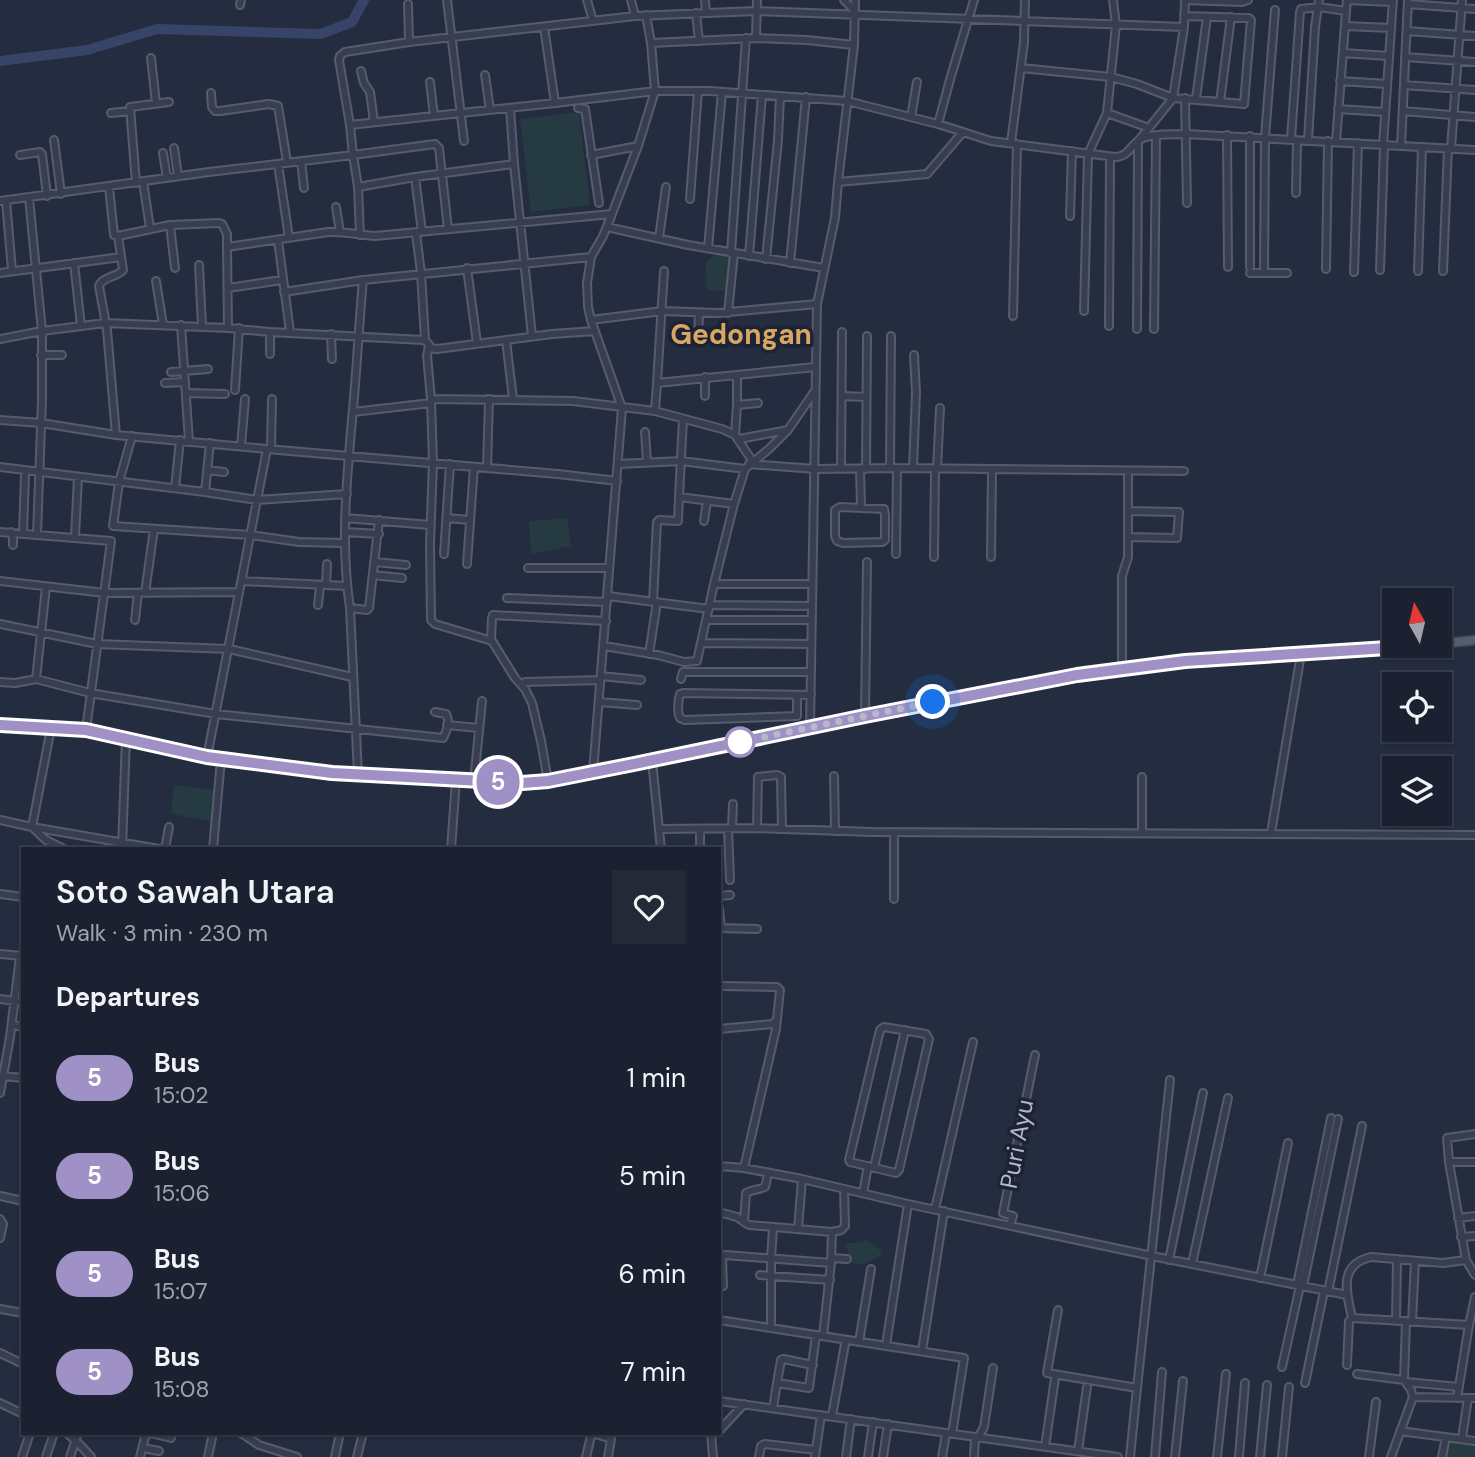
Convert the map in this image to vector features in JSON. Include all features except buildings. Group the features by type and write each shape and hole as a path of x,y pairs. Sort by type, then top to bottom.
{"main road":[{"path":"1452,643 1475,640"},
{"path":"0,725 86,730 207,757 332,773 457,785 474,781 522,783 548,781 652,761 996,689 1122,668 1185,661 1382,649"}],"street":[{"path":"447,0 464,141"},
{"path":"587,0 593,21"},
{"path":"631,0 635,16"},
{"path":"705,0 706,13"},
{"path":"756,38 757,0"},
{"path":"844,0 855,13"},
{"path":"806,729 810,695 817,304 835,218 854,45 855,0"},
{"path":"939,124 974,0"},
{"path":"1013,316 1014,143 1025,0"},
{"path":"1084,311 1088,154 1107,113 1116,25 1113,0"},
{"path":"350,125 655,90 698,91 847,101 939,124 983,139 1122,157 1174,98 1185,0 1248,0"},
{"path":"1326,270 1332,142 1338,109 1347,0 1368,0 1393,1 1385,112 1380,271"},
{"path":"1401,146 1408,2 1462,4 1475,9"},
{"path":"408,4 409,43"},
{"path":"1296,193 1294,139 1300,12 1301,9 1319,4 1346,11"},
{"path":"1308,140 1315,26 1319,4"},
{"path":"1443,271 1449,148 1462,4"},
{"path":"1265,273 1265,137 1275,10"},
{"path":"360,235 358,187 340,57 345,52 635,16 756,11 1184,27"},
{"path":"696,13 699,41"},
{"path":"593,772 622,408 591,320 587,283 591,257 612,214 638,146 655,90 646,15"},
{"path":"1021,68 1111,77 1174,98 1244,104 1251,20 1184,16"},
{"path":"1196,99 1207,17"},
{"path":"1220,102 1231,18"},
{"path":"1345,26 1391,28"},
{"path":"544,27 555,103"},
{"path":"1407,31 1475,36"},
{"path":"728,313 746,38"},
{"path":"651,43 756,38 854,45"},
{"path":"1343,53 1389,56"},
{"path":"1405,57 1475,62"},
{"path":"151,58 156,103"},
{"path":"360,71 370,92 373,122"},
{"path":"485,75 490,110"},
{"path":"1340,81 1387,83"},
{"path":"430,82 434,116"},
{"path":"911,117 917,82"},
{"path":"1404,85 1475,90"},
{"path":"690,199 698,91"},
{"path":"708,248 722,92"},
{"path":"211,93 212,107 220,111 270,104 278,106 287,162"},
{"path":"748,256 761,95"},
{"path":"766,259 780,96"},
{"path":"790,263 806,97"},
{"path":"1185,98 1187,203"},
{"path":"150,228 139,182 130,107 169,102"},
{"path":"510,108 532,336"},
{"path":"578,108 585,109 598,203"},
{"path":"1338,109 1385,112"},
{"path":"111,113 130,111"},
{"path":"1403,111 1475,117"},
{"path":"1107,113 1149,128"},
{"path":"838,182 927,174 962,132"},
{"path":"1139,140 1186,134 1227,135 1475,150"},
{"path":"1227,135 1228,267"},
{"path":"1154,329 1156,136"},
{"path":"1250,136 1250,270 1287,273"},
{"path":"54,140 61,194"},
{"path":"1137,329 1139,140"},
{"path":"1354,272 1358,143"},
{"path":"12,271 3,201 435,144 439,148 448,229"},
{"path":"591,155 638,146"},
{"path":"1418,271 1422,147"},
{"path":"174,149 178,176"},
{"path":"1070,216 1072,152"},
{"path":"163,153 167,178"},
{"path":"20,155 42,154 47,196"},
{"path":"1109,326 1110,157"},
{"path":"301,161 304,188"},
{"path":"278,164 289,238"},
{"path":"358,187 514,164"},
{"path":"415,177 431,401 431,620 435,624 491,640"},
{"path":"109,187 114,235 118,236 123,271 99,284 117,435"},
{"path":"659,238 666,187"},
{"path":"29,198 42,331 37,534"},
{"path":"336,207 340,232"},
{"path":"227,247 340,232 376,236 612,214"},
{"path":"118,236 170,225 222,224 227,234 228,328"},
{"path":"170,225 175,268"},
{"path":"607,227 732,253 824,268"},
{"path":"278,240 290,332"},
{"path":"0,273 121,257"},
{"path":"284,292 422,273 591,257"},
{"path":"74,263 81,326"},
{"path":"199,265 202,326"},
{"path":"467,268 477,343"},
{"path":"655,411 664,271"},
{"path":"228,288 282,280"},
{"path":"358,774 344,542 348,457 363,280"},
{"path":"156,281 163,325"},
{"path":"591,320 662,311 728,313 817,304"},
{"path":"698,341 699,313"},
{"path":"0,338 105,323 358,336 427,343 432,349 437,349 532,336 595,331"},
{"path":"181,326 189,441"},
{"path":"235,390 239,328"},
{"path":"270,332 270,354"},
{"path":"841,469 842,332"},
{"path":"331,334 332,359"},
{"path":"861,507 867,336"},
{"path":"891,336 896,554"},
{"path":"506,340 513,399"},
{"path":"41,355 62,355"},
{"path":"913,468 916,393 914,355"},
{"path":"657,383 816,367"},
{"path":"171,372 208,369"},
{"path":"737,376 737,437 749,465"},
{"path":"705,377 705,396"},
{"path":"165,383 185,382"},
{"path":"604,646 684,662 697,660 734,505 749,465 788,430 815,391"},
{"path":"186,393 225,394"},
{"path":"842,396 866,397"},
{"path":"241,446 245,398"},
{"path":"207,757 269,449 272,399"},
{"path":"487,468 489,399"},
{"path":"353,412 431,401 573,401 655,411 722,429 737,437 788,430"},
{"path":"737,405 758,403"},
{"path":"934,557 940,408"},
{"path":"649,654 655,602 657,522 678,521 683,419"},
{"path":"0,420 41,423 117,435 617,481"},
{"path":"645,432 647,462"},
{"path":"86,730 119,482 132,436"},
{"path":"175,488 180,440"},
{"path":"205,492 210,443"},
{"path":"618,464 681,461 815,469 1184,471"},
{"path":"444,554 450,464"},
{"path":"0,467 257,500 347,494"},
{"path":"467,564 474,467"},
{"path":"991,557 992,469"},
{"path":"207,470 224,472"},
{"path":"23,533 25,475"},
{"path":"1122,668 1122,573 1128,560 1128,475"},
{"path":"75,537 78,477"},
{"path":"679,497 734,505"},
{"path":"704,521 707,500"},
{"path":"861,507 884,510 884,541 843,543 836,539 836,508 861,507"},
{"path":"1128,511 1179,512 1177,538 1128,537"},
{"path":"345,518 430,525"},
{"path":"447,518 470,520"},
{"path":"350,608 368,610 379,520"},
{"path":"113,526 250,535 299,542 344,542"},
{"path":"135,620 154,529"},
{"path":"0,532 111,541"},
{"path":"11,532 13,545"},
{"path":"345,532 379,534"},
{"path":"375,562 406,565"},
{"path":"865,716 867,562"},
{"path":"318,605 327,564"},
{"path":"528,568 609,568"},
{"path":"373,575 402,578"},
{"path":"0,581 105,593 239,592"},
{"path":"242,581 346,586"},
{"path":"714,584 811,584"},
{"path":"36,680 46,587"},
{"path":"506,598 607,599 710,607 811,606"},
{"path":"548,781 532,703 491,640 493,617 606,621"},
{"path":"706,620 811,620"},
{"path":"0,624 97,644 229,649 352,677"},
{"path":"701,643 811,644"},
{"path":"1271,833 1301,654"},
{"path":"681,679 683,672 810,672"},
{"path":"525,682 600,678 641,680"},
{"path":"0,682 36,680 90,693 216,714 444,737 447,715 435,712"},
{"path":"797,716 685,720 678,714 678,697 683,693 810,695"},
{"path":"797,695 797,716 806,729"},
{"path":"474,781 482,701"},
{"path":"599,702 637,705"},
{"path":"447,725 479,728"},
{"path":"32,827 51,729"},
{"path":"0,820 122,846 125,738"},
{"path":"213,847 221,759"},
{"path":"652,761 661,847"},
{"path":"757,828 757,779 761,775 777,775 782,779 782,829"},
{"path":"834,776 835,831"},
{"path":"1142,777 1142,833"},
{"path":"451,847 457,785"},
{"path":"730,880 733,804"},
{"path":"32,827 46,840 60,847"},
{"path":"165,847 169,827"},
{"path":"659,829 1475,835"},
{"path":"699,829 700,847"},
{"path":"894,832 894,899"},
{"path":"0,894 21,897"},
{"path":"721,896 730,895"},
{"path":"721,928 757,929"},
{"path":"0,954 21,956"},
{"path":"0,1093 19,1001 21,971"},
{"path":"721,986 779,988 778,1017 744,1168"},
{"path":"0,999 19,1001"},
{"path":"721,1029 773,1024 778,1017"},
{"path":"12,1025 21,1027"},
{"path":"883,1027 926,1034 929,1039 899,1170 894,1173 871,1167 849,1160 880,1031 883,1027"},
{"path":"863,1192 905,1030"},
{"path":"0,1037 10,1037"},
{"path":"935,1209 973,1042"},
{"name":"Puri Ayu","path":"1010,1225 1013,1216 1003,1213 1035,1055"},
{"path":"2,1076 21,1078"},
{"path":"1130,1457 1170,1080"},
{"path":"1169,1260 1203,1093"},
{"path":"1192,1264 1228,1098"},
{"path":"1282,1367 1335,1119"},
{"path":"1305,1382 1362,1126"},
{"path":"1474,1272 1466,1260 1461,1237 1447,1138 1475,1134"},
{"path":"1260,1278 1288,1143"},
{"path":"1449,1162 1475,1161"},
{"path":"721,1166 802,1179 1169,1260 1347,1295"},
{"path":"744,1222 746,1192 764,1187 768,1174"},
{"path":"798,1229 802,1179"},
{"path":"721,1213 737,1217 750,1225 832,1232 845,1226 844,1189"},
{"path":"0,1196 21,1201"},
{"path":"886,1345 908,1204"},
{"path":"922,1351 944,1211"},
{"path":"1458,1218 1475,1216"},
{"path":"0,1219 3,1224 0,1238"},
{"path":"771,1328 774,1228"},
{"path":"809,1388 830,1280 832,1232"},
{"path":"1461,1237 1475,1236"},
{"path":"723,1286 723,1256 831,1261 847,1259"},
{"path":"1347,1365 1349,1321 1352,1318 1347,1295 1350,1268 1371,1256 1447,1264 1466,1260"},
{"path":"1396,1321 1397,1259"},
{"path":"1391,1457 1412,1397 1405,1381 1415,1261"},
{"path":"859,1342 871,1269"},
{"path":"760,1275 830,1280"},
{"path":"1457,1398 1475,1297"},
{"path":"0,1309 21,1313"},
{"path":"1058,1310 1047,1373 1137,1388"},
{"path":"1352,1318 1469,1325"},
{"path":"721,1320 964,1358 942,1457"},
{"path":"832,1416 845,1343"},
{"path":"0,1353 21,1363"},
{"path":"773,1408 781,1360 813,1365"},
{"path":"988,1439 984,1427 993,1368"},
{"path":"1155,1457 1162,1372"},
{"path":"1217,1457 1226,1374"},
{"path":"1357,1374 1459,1387"},
{"path":"1045,1445 1055,1378"},
{"path":"1175,1457 1183,1381"},
{"path":"777,1383 818,1389"},
{"path":"1239,1457 1245,1383"},
{"path":"1260,1457 1267,1385"},
{"path":"1078,1449 1087,1387"},
{"path":"1282,1457 1289,1387"},
{"path":"1412,1397 1471,1398 1462,1438"},
{"path":"721,1401 976,1438 1078,1449 1088,1455 1118,1457"},
{"path":"1369,1457 1376,1402"},
{"path":"0,1403 21,1413"},
{"path":"721,1429 744,1404"},
{"path":"759,1457 761,1446 765,1444 816,1454 821,1415"},
{"path":"846,1457 851,1419"},
{"path":"867,1457 873,1422"},
{"path":"883,1457 888,1424"},
{"path":"974,1457 976,1438 984,1427"},
{"path":"1400,1431 1475,1441"},
{"path":"22,1457 29,1435"},
{"path":"46,1457 53,1435"},
{"path":"140,1457 147,1435"},
{"path":"157,1435 171,1438"},
{"path":"208,1457 213,1435"},
{"path":"244,1435 259,1445 298,1457"},
{"path":"335,1457 340,1435"},
{"path":"357,1457 362,1435"},
{"path":"586,1457 594,1435"},
{"path":"599,1435 611,1439 608,1457"},
{"path":"70,1457 77,1436"},
{"path":"77,1436 91,1457"},
{"path":"712,1436 713,1457"},
{"path":"1441,1457 1446,1437"},
{"path":"143,1448 159,1451"}],"shaded area":[{"path":"579,112 590,205 531,212 520,119"},
{"path":"716,254 732,256 729,291 708,290 705,287 706,261"},
{"path":"567,518 571,546 531,554 529,521"},
{"path":"174,785 215,790 212,821 171,814"},
{"path":"866,1240 876,1246 882,1255 863,1264 849,1263 848,1249 844,1248 847,1243"},
{"path":"1448,1439 1475,1443 1475,1457 1444,1457"}],"waterway":[{"path":"0,61 87,50 157,29 321,34 352,22 364,0"}],"bus line":[{"name":"5","path":"0,725 86,730 207,757 332,773 522,783 548,781 996,689 1077,675 1185,661 1382,649"}],"district":[{"name":"Gedongan","path":"741,334"}],"route":[{"path":"740,742 933,702"}]}
